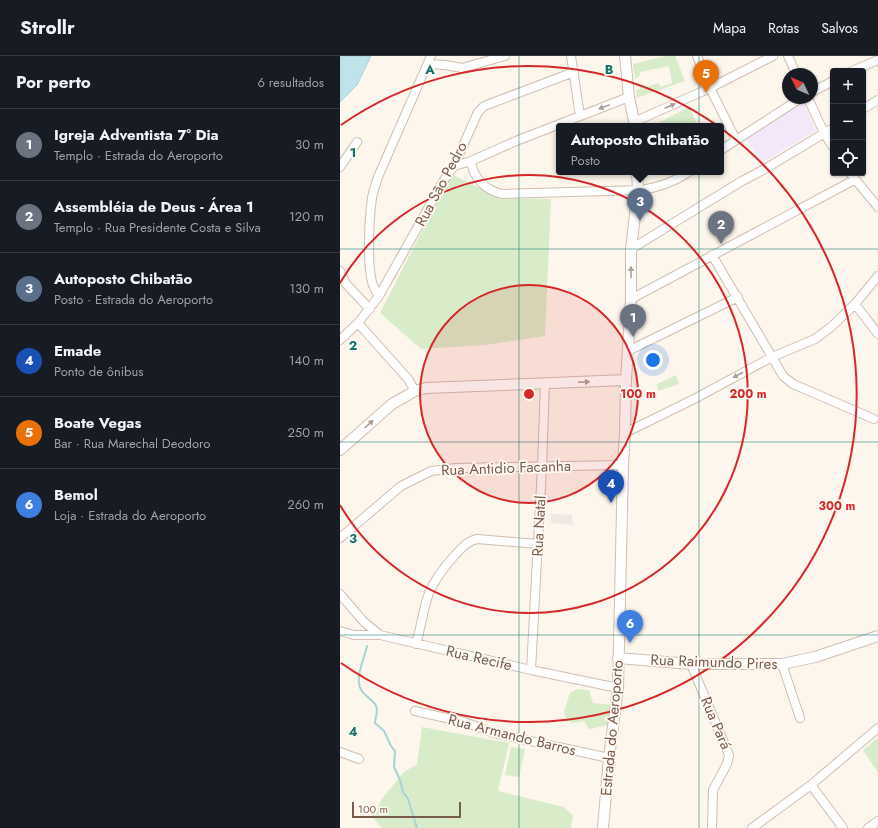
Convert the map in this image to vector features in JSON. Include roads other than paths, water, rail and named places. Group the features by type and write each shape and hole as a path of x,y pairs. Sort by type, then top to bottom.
{"street":[{"path":"379,296 372,281 370,256 370,218 372,196 378,177 430,60 445,65 462,68 505,56"},
{"path":"572,56 580,116"},
{"path":"625,56 629,97 634,123"},
{"path":"697,56 710,88 736,140"},
{"path":"636,123 773,56"},
{"path":"788,56 793,68"},
{"path":"859,68 878,60"},
{"name":"Rua São Pedro","path":"340,340 358,323 379,296 444,180 454,166 475,115 480,109 484,106 574,72"},
{"path":"818,89 830,83"},
{"path":"562,123 629,97"},
{"path":"866,107 878,100"},
{"path":"724,148 792,104"},
{"path":"811,104 830,142"},
{"path":"454,166 471,161 556,125"},
{"path":"631,249 742,181 830,130"},
{"path":"340,167 357,142"},
{"path":"471,161 472,168 485,187 497,193 638,190 656,188 677,181 685,175"},
{"name":"Estrada do Aeroporto","path":"603,828 609,758 618,688 626,380 631,299 631,249 638,190 637,175"},
{"path":"631,299 852,176 878,207"},
{"path":"712,255 783,376 793,384 874,419"},
{"path":"340,271 343,285 370,309"},
{"path":"625,433 696,398 772,357 815,339 831,327 855,304 878,276"},
{"path":"628,351 738,297"},
{"path":"855,304 878,334"},
{"path":"358,323 408,379 415,391"},
{"path":"340,450 392,404 415,391 426,388 626,380"},
{"name":"Rua Natal","path":"531,670 545,383"},
{"name":"Rua Antidio Facanha","path":"340,538 401,486 431,471 456,468 623,465"},
{"path":"416,644 429,594 438,576 464,545 477,539 538,544"},
{"path":"340,594 364,622 380,635"},
{"name":"Rua Recife","path":"340,631 354,635 380,635 531,670 618,688"},
{"name":"Rua Raimundo Pires","path":"618,658 691,664 782,664 815,657 878,636"},
{"name":"Rua Pará","path":"691,664 729,755 727,764 713,790 712,828"},
{"path":"782,664 800,718"},
{"name":"Rua Armando Barros","path":"415,711 464,722 494,733 609,758"},
{"path":"752,828 811,785 878,728"},
{"path":"340,752 359,759"},
{"path":"811,785 843,828"},
{"path":"868,828 878,821"}],"water":[{"path":"340,56 371,56 357,85 340,102"}],"waterway":[{"path":"367,646 359,674 360,688 376,706 377,712 375,723 384,731 395,751 394,767 400,780 403,792 408,799 417,828"}],"place":[{"name":"Boate Vegas","path":"706,93"},
{"name":"Autoposto Chibatão","path":"640,221"},
{"name":"Assembléia de Deus - Área 1","path":"721,244"},
{"name":"Igreja Adventista 7° Dia","path":"633,337"},
{"name":"Emade","path":"611,503"},
{"name":"Bemol","path":"630,643"}]}
